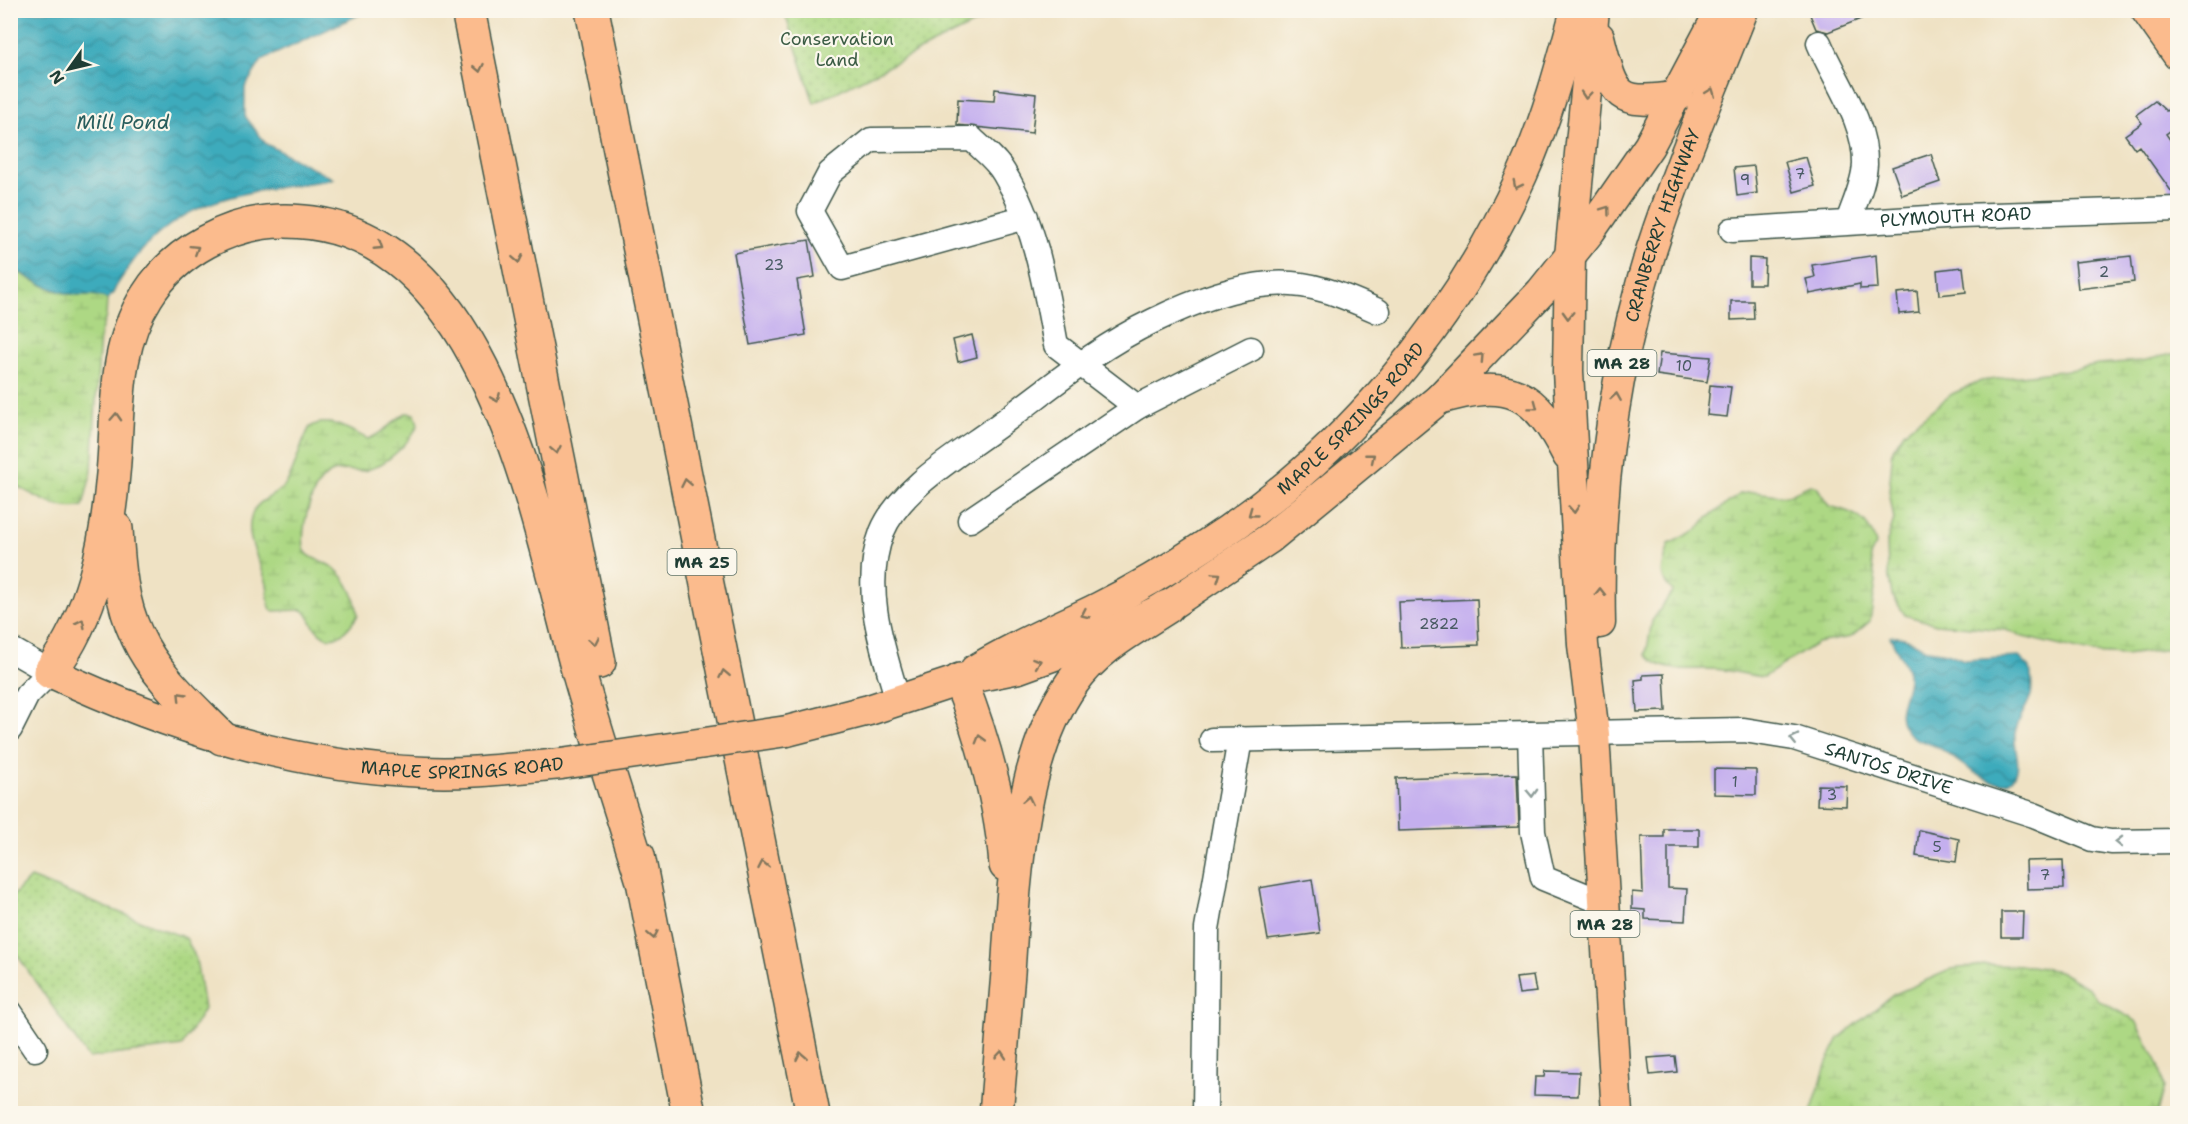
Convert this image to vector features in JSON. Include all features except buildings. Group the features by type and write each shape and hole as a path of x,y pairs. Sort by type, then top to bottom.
{"highway":[{"path":"468,10 689,1113"},
{"name":"MA 25","path":"592,10 813,1113"},
{"path":"222,738 164,677 136,636 122,589 113,476 117,389 125,342 144,299 172,265 211,239 235,230 278,221 302,221 349,230 387,252 426,285 459,327 501,408 552,563 576,662 642,878"},
{"path":"50,672 66,651 85,613 100,555 113,476"},
{"path":"996,1113 1010,921 1019,841 1030,787 1043,742 1062,698 1088,663 1101,651 1167,607"},
{"path":"960,680 974,716 998,807 1004,842 1010,921"}],"main road":[{"name":"CRANBERRY HIGHWAY","path":"1570,256 1620,189 1678,96 1721,10"},
{"name":"CRANBERRY HIGHWAY","path":"1594,734 1601,644 1602,512 1619,379 1653,246 1743,10"},
{"path":"2146,10 2178,55"},
{"name":"CRANBERRY HIGHWAY","path":"1588,12 1570,256 1568,350 1571,461 1582,645 1594,734 1617,1113"},
{"path":"1588,12 1609,75 1619,92 1637,101 1678,96"},
{"name":"MAPLE SPRINGS ROAD","path":"960,680 1009,649 1100,607 1148,581 1206,545 1287,486 1318,459 1379,395 1436,324 1467,277 1501,216 1588,12"},
{"name":"MAPLE SPRINGS ROAD","path":"50,672 110,700 222,738 313,759 382,769 472,771 561,764 787,731 841,718 960,680 1019,668 1085,644 1167,607 1270,538 1439,399 1541,292 1570,256"},
{"path":"1439,399 1485,388 1513,393 1541,411 1571,461"}],"street":[{"path":"1819,43 1856,120 1864,150 1862,184 1848,222"},
{"path":"1026,217 842,268 810,211 830,173 871,140 972,139 1004,172 1026,217 1043,276 1056,345 1137,407"},
{"name":"PLYMOUTH ROAD","path":"1732,230 1961,216 2178,210"},
{"path":"898,700 880,636 872,585 875,557 888,521 906,497 930,476 1082,363 1161,317 1250,287 1287,284 1322,288 1378,311"},
{"path":"970,520 1137,407 1251,349"},
{"name":"MAPLE SPRINGS ROAD","path":"10,649 50,672"},
{"path":"10,729 27,695 50,672"},
{"name":"SANTOS DRIVE","path":"1594,734 1744,730 1794,738 2034,815 2092,839 2111,842 2178,841"},
{"path":"1530,734 1533,832 1543,878 1604,903"},
{"path":"1212,740 1594,734"},
{"path":"1205,1113 1207,929 1240,740"},
{"path":"10,1012 35,1049"}],"green space":[{"name":"Conservation Land","path":"1000,10 814,103 784,11"},
{"path":"10,267 54,290 107,299 106,317 100,333 92,470 83,506 55,505 11,483"},
{"path":"2177,353 2177,648 2125,655 2091,653 2023,637 2006,630 1936,624 1905,615 1892,595 1888,572 1887,541 1894,519 1889,491 1893,449 1904,432 1952,394 1981,381 2098,364 2142,361"},
{"path":"406,413 415,414 418,425 403,446 390,458 375,467 362,471 335,471 324,478 313,495 306,518 303,539 305,552 334,568 343,578 353,596 358,615 340,635 329,638 317,630 303,610 272,611 268,601 267,584 251,539 250,521 256,507 279,491 287,482 310,427 332,423 368,439"},
{"path":"1810,485 1817,487 1829,506 1859,517 1873,535 1876,544 1870,556 1876,582 1870,621 1851,637 1817,643 1764,677 1712,669 1672,668 1654,662 1646,655 1652,621 1673,591 1667,586 1662,570 1669,544 1698,529 1705,520 1740,494 1754,492 1786,496"},
{"path":"30,878 186,938 196,959 204,1009 182,1046 88,1058 11,946 11,898"},
{"path":"1985,965 2031,966 2059,971 2089,988 2098,1000 2136,1021 2159,1065 2164,1087 2157,1113 1811,1113 1827,1062 1839,1038 1893,995 1952,969"}],"water":[{"name":"Mill Pond","path":"10,11 367,11 262,60 245,87 245,116 266,144 334,179 239,195 195,210 174,222 149,243 107,299 62,292 32,279 11,267"},
{"path":"1890,636 1905,638 1928,650 1947,653 1964,660 2019,657 2030,668 2032,692 2015,733 2018,765 2012,779 2003,783 1982,777 1939,748 1916,739 1907,732 1900,713 1908,673"}]}
